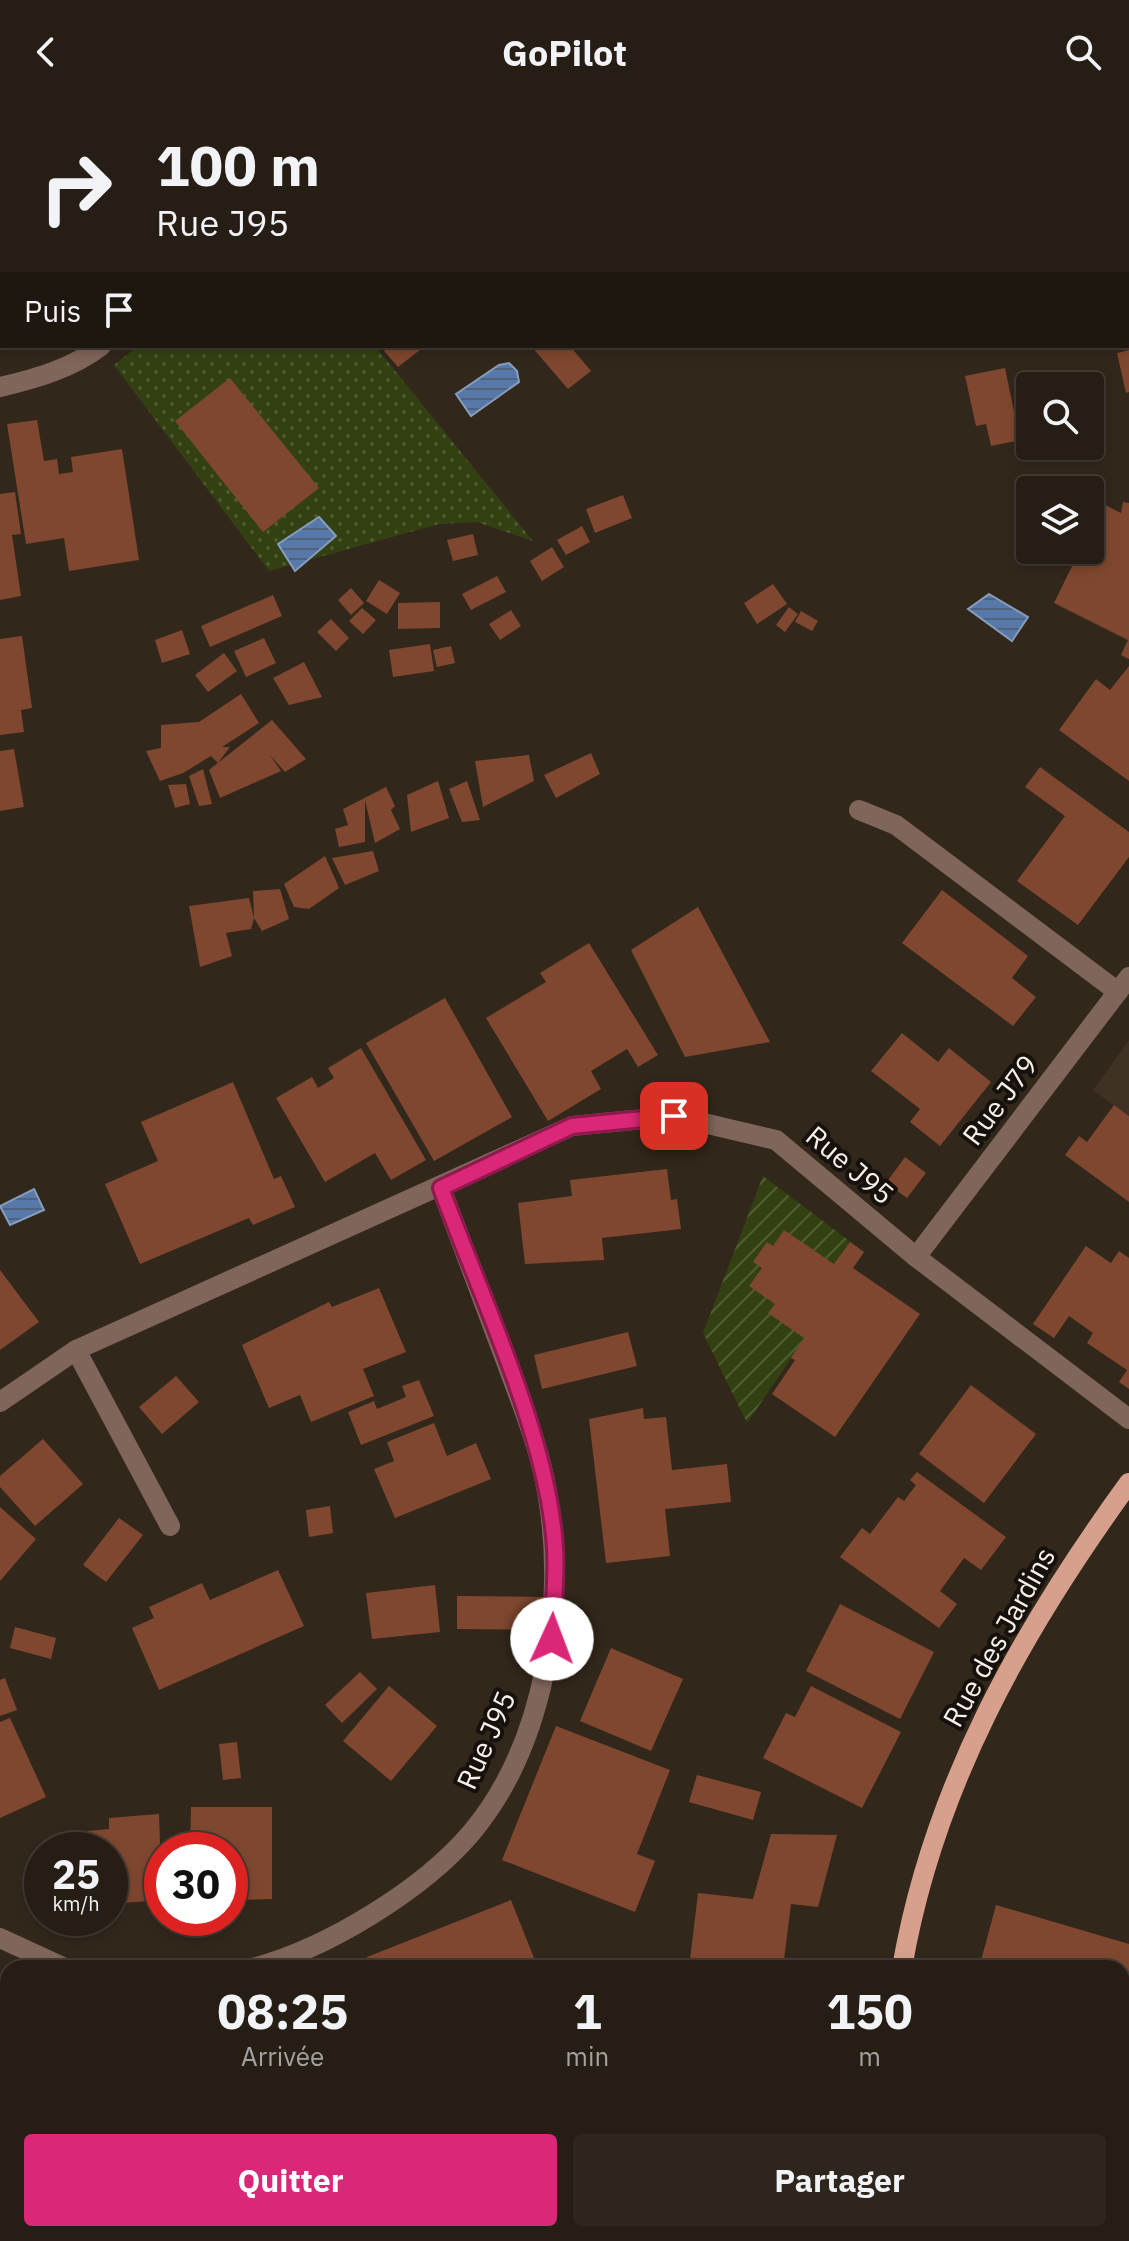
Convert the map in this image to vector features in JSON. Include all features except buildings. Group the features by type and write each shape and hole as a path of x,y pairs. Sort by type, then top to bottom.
{"main road":[{"name":"Rue des Jardins","path":"904,1960 933,1840 972,1739 1012,1659 1075,1557 1129,1483"}],"street":[{"path":"0,387 45,375 87,357 98,348"},
{"path":"859,810 896,825 1123,985"},
{"name":"Rue J79","path":"916,1257 1123,985"},
{"name":"Rue J95","path":"0,1402 76,1350 441,1188 572,1126 674,1116 776,1140 916,1257 1129,1419"},
{"name":"Rue J95","path":"282,1960 347,1930 414,1885 472,1832 506,1777 533,1713 552,1639 555,1549 547,1489 524,1412 441,1188"},
{"path":"76,1350 170,1526"},
{"path":"0,1938 48,1960"}],"shaded area":[{"path":"1129,1040 1129,1116 1093,1090"}],"green space":[{"path":"135,348 377,348 533,541 477,522 439,524 269,571 114,365"},
{"path":"763,1176 864,1252 747,1423 703,1333"}],"water":[{"path":"509,363 517,371 519,382 471,416 456,394 499,365"},
{"path":"319,517 336,536 295,571 278,544"},
{"path":"989,594 1028,617 1012,641 968,609"},
{"path":"34,1189 44,1210 10,1225 0,1206"}],"route":[{"path":"552,1639 555,1549 547,1489 524,1412 441,1188 572,1126 674,1116"}]}
